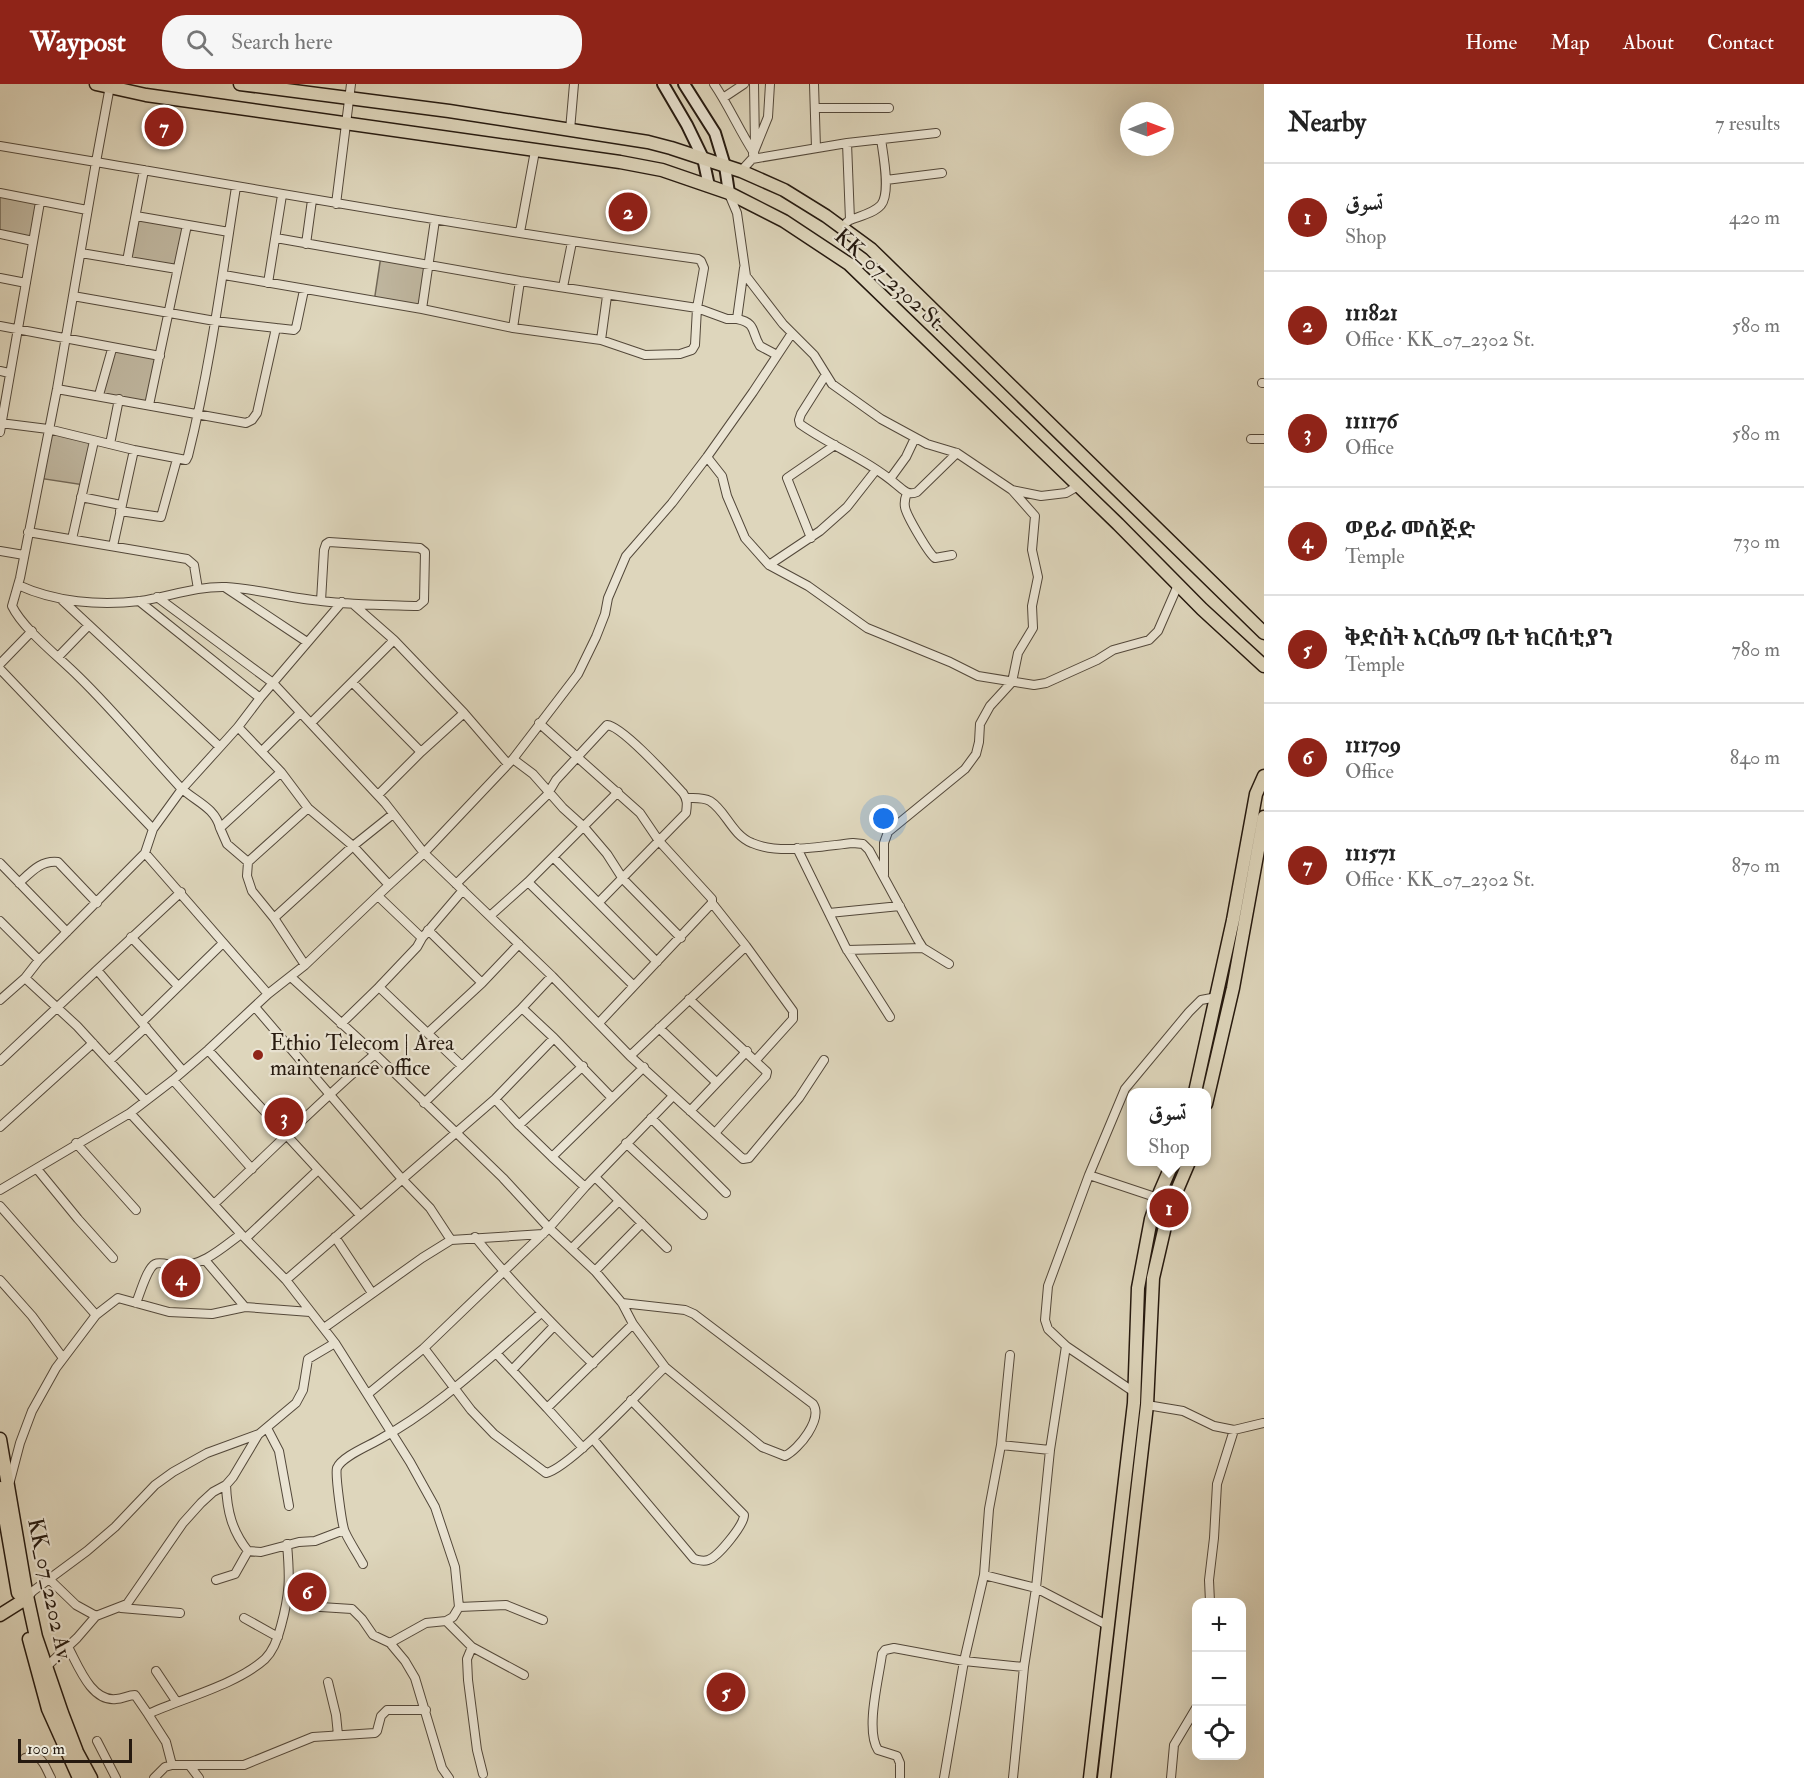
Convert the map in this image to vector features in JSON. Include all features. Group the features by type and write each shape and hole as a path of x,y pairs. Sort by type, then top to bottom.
{"main road":[{"name":"KK_07_2302 St.","path":"96,84 110,85 146,95 346,122 662,170 729,193 784,220 849,264 1202,609 1264,666"},
{"name":"KK_07_2302 St.","path":"240,84 648,142 741,171 800,198 846,223 1259,629"},
{"path":"1210,1088 1233,988 1249,870 1256,794 1264,776"},
{"path":"1196,1088 1249,870 1261,854 1264,817"},
{"path":"1090,1778 1134,1392 1138,1288 1146,1239 1158,1198 1171,1166"},
{"path":"1104,1778 1147,1405 1153,1278 1169,1209 1187,1166"},
{"name":"KK_07_2202 Av.","path":"0,1439 25,1596 45,1668 77,1752 91,1778"},
{"path":"0,1488 25,1596 33,1659 48,1709 80,1778"},
{"path":"0,1606 25,1596"},
{"path":"0,1615 25,1596"}],"street":[{"path":"336,204 351,84"},
{"path":"570,130 574,84"},
{"path":"663,84 687,124 703,158 709,186"},
{"path":"684,84 715,133 736,213 744,268 750,283 792,333 814,355 822,365 825,376 832,384 880,418 927,444 957,453 1012,490 1035,516 1032,550 1038,577 1032,606 1033,628 1018,653 1012,682 990,706 980,724 976,754 965,769 888,832 884,843 884,875"},
{"path":"714,84 737,128 754,153"},
{"path":"723,98 744,84"},
{"path":"754,84 754,153"},
{"path":"741,171 754,153 768,117 770,84"},
{"path":"814,84 816,148"},
{"path":"110,85 57,389 12,606 32,631 123,722 182,789 209,809 218,820 227,844 248,862"},
{"path":"816,108 889,108"},
{"path":"754,153 816,148 936,133"},
{"path":"847,143 846,223 880,206 883,201 886,180 881,139"},
{"path":"0,146 336,204 701,261 704,268 692,350 686,353 645,355 601,340 513,328 422,309 224,275"},
{"path":"520,232 535,151"},
{"path":"127,261 144,170"},
{"path":"886,180 942,173"},
{"path":"40,202 0,426 48,429 186,460 199,415 224,275 236,187"},
{"path":"0,193 87,210"},
{"path":"268,283 282,195"},
{"path":"306,244 312,200"},
{"path":"136,216 229,231"},
{"path":"422,309 435,220"},
{"path":"149,405 187,225"},
{"path":"0,234 33,241"},
{"path":"276,238 607,296 698,308 727,319 748,322 753,327 760,346 777,355"},
{"path":"563,288 572,242"},
{"path":"81,253 177,269"},
{"path":"736,319 744,268"},
{"path":"0,278 26,283"},
{"path":"513,328 520,281"},
{"path":"73,296 215,321 294,330 304,290"},
{"path":"601,340 607,296"},
{"path":"0,326 112,349 160,356"},
{"path":"57,389 246,423 252,420 256,413 276,328"},
{"path":"0,1178 2,1189 130,1113 146,1101 208,1050 268,994 305,965 424,853 510,761 578,674 588,656 605,614 608,598 626,556 672,503 792,333"},
{"path":"99,395 112,349"},
{"path":"0,371 9,373"},
{"path":"825,376 799,420 800,424 890,479 907,493 917,492 957,453"},
{"path":"110,444 119,399"},
{"path":"890,479 906,457 915,438"},
{"path":"1251,439 1264,439"},
{"path":"72,539 94,441"},
{"path":"811,538 787,478 835,445"},
{"path":"113,546 134,450"},
{"path":"706,457 722,476 727,496 745,538 769,565 808,586 867,628 978,676 1034,685 1046,683 1088,665 1113,650 1149,640 1158,631 1178,585"},
{"path":"81,497 161,517 177,459"},
{"path":"769,565 811,538 847,507 876,470"},
{"path":"1012,490 1041,496 1066,493 1078,486"},
{"path":"907,493 904,500 907,515 928,553 935,558 952,555"},
{"path":"28,532 187,559 194,565 198,589"},
{"path":"18,585 62,600 139,601 198,589 225,587 321,601 420,606 424,601 425,552 420,548 329,542 324,550 321,601"},
{"path":"0,550 24,555"},
{"path":"225,587 307,642"},
{"path":"157,597 273,683 378,795 424,853 552,976 630,1056 743,1159 749,1158 799,1098 824,1060"},
{"path":"62,600 220,747"},
{"path":"139,601 261,698"},
{"path":"0,1000 25,978 39,960 145,852 153,829 182,789 238,727 307,642 338,610 342,602"},
{"path":"353,604 394,640 510,761 533,774 584,827 607,854 623,879 681,938"},
{"path":"58,657 89,625"},
{"path":"0,664 32,631"},
{"path":"311,723 394,640"},
{"path":"0,669 153,829"},
{"path":"352,682 421,752"},
{"path":"262,751 300,713"},
{"path":"378,795 464,713"},
{"path":"539,723 640,813 659,841 712,899 712,903 793,1011 793,1019 756,1060"},
{"path":"341,1024 417,946 460,887 607,725 611,725 626,736 687,798 701,798 710,801 740,836 752,843 770,849 863,844 884,875 924,948 949,964"},
{"path":"238,727 281,772 308,808 353,846 389,885"},
{"path":"220,828 281,772"},
{"path":"490,916 528,882 618,792"},
{"path":"599,902 686,813 687,798"},
{"path":"305,965 274,918 252,891 247,876 248,862 308,808"},
{"path":"274,918 353,846 393,814"},
{"path":"797,848 847,950 890,1017"},
{"path":"145,852 181,892 222,944 268,994"},
{"path":"553,857 657,962"},
{"path":"19,883 41,864 49,861 58,862 97,903"},
{"path":"0,863 67,932"},
{"path":"528,882 633,985"},
{"path":"0,1061 181,892"},
{"path":"378,896 422,938"},
{"path":"599,1023 712,903"},
{"path":"829,913 900,906"},
{"path":"0,921 39,960"},
{"path":"428,930 482,983"},
{"path":"131,937 177,986"},
{"path":"109,1061 177,986 222,944"},
{"path":"429,1032 482,983 519,944"},
{"path":"630,1056 746,946"},
{"path":"847,950 924,948"},
{"path":"97,970 183,1071"},
{"path":"424,1102 552,976"},
{"path":"291,977 375,1054 503,1178 546,1231 572,1248 595,1271 622,1303 633,1324 665,1367 762,1447 785,1456 796,1449 815,1420 816,1407 813,1404 694,1314 686,1310 622,1303"},
{"path":"25,978 58,1008 146,1101"},
{"path":"379,987 429,1032 462,1066"},
{"path":"1134,1392 1066,1346 1048,1329 1045,1320 1047,1286 1089,1175 1125,1089 1201,1000 1217,997"},
{"path":"689,999 766,1069 766,1076 714,1133"},
{"path":"255,1007 402,1179 430,1208 451,1240"},
{"path":"522,1008 583,1066 612,1098"},
{"path":"659,1028 716,1082"},
{"path":"286,1280 495,1099 554,1038"},
{"path":"0,1127 93,1044"},
{"path":"208,1050 360,1215"},
{"path":"690,1111 747,1051"},
{"path":"214,1204 329,1093 375,1054"},
{"path":"519,1125 583,1066"},
{"path":"552,1157 644,1067"},
{"path":"172,1080 252,1169"},
{"path":"368,1394 424,1348 504,1273 673,1096"},
{"path":"495,1099 519,1125 585,1187"},
{"path":"130,1113 286,1280 324,1328 368,1394 435,1507 454,1567 459,1607 453,1617 446,1621 426,1623 390,1644"},
{"path":"651,1118 726,1193"},
{"path":"76,1143 136,1210"},
{"path":"626,1143 703,1215"},
{"path":"37,1169 78,1220 113,1258"},
{"path":"136,1303 153,1265 186,1266 205,1260 243,1236 318,1170"},
{"path":"1089,1175 1158,1198"},
{"path":"595,1177 667,1248"},
{"path":"572,1248 620,1201"},
{"path":"0,1206 96,1315"},
{"path":"595,1271 642,1223"},
{"path":"324,1328 451,1240 546,1231"},
{"path":"336,1237 372,1293"},
{"path":"475,1237 541,1313 593,1364"},
{"path":"205,1260 245,1307"},
{"path":"0,1280 32,1316 63,1358"},
{"path":"16,1530 10,1478 32,1411 63,1358 96,1315 118,1298 169,1312 212,1314 245,1307 310,1312"},
{"path":"363,1564 344,1530 337,1482 338,1466 345,1459 427,1410 456,1388 541,1313"},
{"path":"547,1408 633,1324"},
{"path":"512,1370 554,1326"},
{"path":"25,1596 87,1551 115,1527 155,1485 173,1472 207,1453 259,1434 267,1428 291,1408 300,1397 308,1359 335,1343"},
{"path":"1012,1778 1024,1667 1036,1588 1050,1450 1066,1346"},
{"path":"424,1348 471,1410 494,1434 543,1472 553,1471 583,1448 665,1367"},
{"path":"496,1353 583,1448"},
{"path":"944,1778 964,1661 984,1575 990,1494 1000,1445 1010,1355"},
{"path":"593,1439 694,1558 706,1561 714,1557 743,1523 744,1515 631,1400"},
{"path":"1147,1405 1183,1411 1214,1426 1234,1430 1264,1423"},
{"path":"267,1428 279,1451 289,1506"},
{"path":"1210,1598 1217,1484 1234,1430"},
{"path":"45,1668 96,1616 127,1604 183,1523 207,1498 226,1485 233,1477 259,1434"},
{"path":"1000,1445 1050,1450"},
{"path":"226,1485 231,1523 238,1538 248,1551 261,1552 287,1544 315,1541 344,1530"},
{"path":"148,1714 251,1670 266,1658 275,1646 289,1598 287,1544"},
{"path":"216,1580 235,1574 248,1551"},
{"path":"984,1575 1036,1588 1107,1624"},
{"path":"49,1579 76,1605 96,1616"},
{"path":"289,1598 305,1606 352,1609 362,1618 373,1635 390,1644 405,1661 415,1678 442,1768 449,1778"},
{"path":"459,1607 506,1605 543,1620"},
{"path":"120,1608 180,1613"},
{"path":"243,1618 278,1636"},
{"path":"446,1621 472,1647 524,1675"},
{"path":"68,1647 86,1680 97,1693 103,1697 116,1699 135,1695 166,1742 172,1765"},
{"path":"472,1647 467,1659 468,1680 477,1750 483,1774"},
{"path":"900,1778 900,1763 897,1756 878,1750 874,1738 873,1724 882,1654 885,1650 894,1648 964,1661 1024,1667"},
{"path":"156,1671 176,1701"},
{"path":"328,1682 336,1714 338,1735"},
{"path":"154,1778 165,1767 172,1765 244,1765 314,1737 375,1733 381,1716 387,1710 426,1710"},
{"path":"1172,1778 1174,1745 1192,1716"},
{"path":"97,1741 116,1778"},
{"path":"25,1758 32,1755 38,1757 51,1778"},
{"path":"190,1766 199,1778"}],"shaded area":[{"path":"0,193 40,202 33,241 0,234"},
{"path":"136,216 187,225 177,269 127,261"},
{"path":"381,256 429,265 422,309 374,302"},
{"path":"112,349 160,356 149,405 99,395"},
{"path":"48,429 94,441 84,485 38,478"}],"place":[{"name":"111571","path":"164,127"},
{"name":"111821","path":"628,212"},
{"name":"Ethio Telecom | Area maintenance office","path":"258,1055"},
{"name":"111176","path":"284,1117"},
{"name":"تسوق","path":"1169,1208"},
{"name":"ወይራ መስጅድ","path":"181,1278"},
{"name":"111709","path":"307,1592"},
{"name":"ቅድስት አርሴማ ቤተ ክርስቲያን","path":"726,1692"}]}
